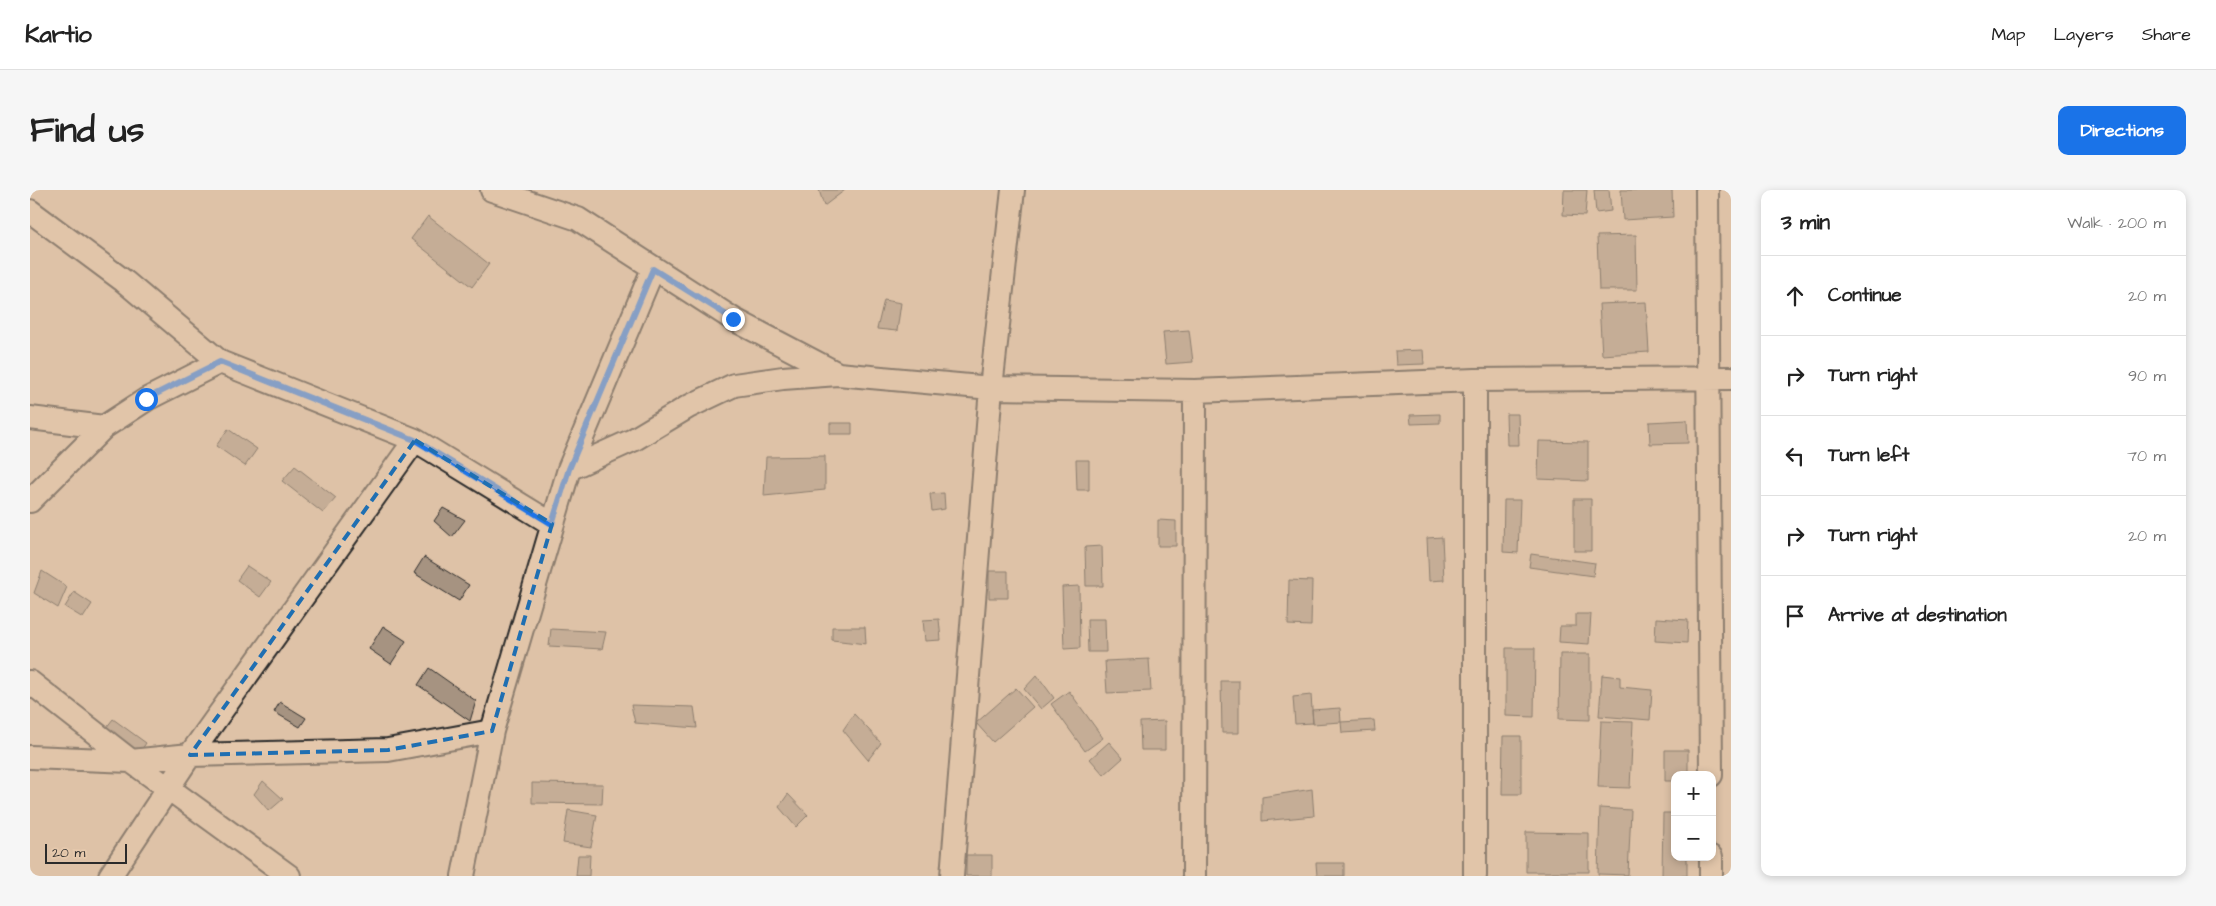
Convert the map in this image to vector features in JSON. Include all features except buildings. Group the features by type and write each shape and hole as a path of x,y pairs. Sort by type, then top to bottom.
{"street":[{"path":"492,190 578,219 733,319 838,374"},
{"path":"952,876 991,388 1013,190"},
{"path":"1707,190 1711,771"},
{"path":"30,211 124,281 220,362 415,440 552,524"},
{"path":"463,876 492,731 569,469 653,269"},
{"path":"30,501 104,427 146,399 220,362"},
{"path":"569,469 633,440 688,407 734,385 783,378 838,374 991,388 1195,391 1475,380 1731,378"},
{"path":"1475,380 1475,876"},
{"path":"1194,876 1195,391"},
{"path":"30,418 104,427"},
{"path":"110,876 190,755 415,440"},
{"path":"30,682 131,761 289,876"},
{"path":"30,757 131,761 190,755 388,750 492,731"},
{"path":"1711,861 1711,876"}],"highlighted area":[{"path":"415,440 552,524 492,731 388,750 190,755"}],"route":[{"path":"146,399 220,362 415,440 552,524 569,469 653,269 733,319"}]}
